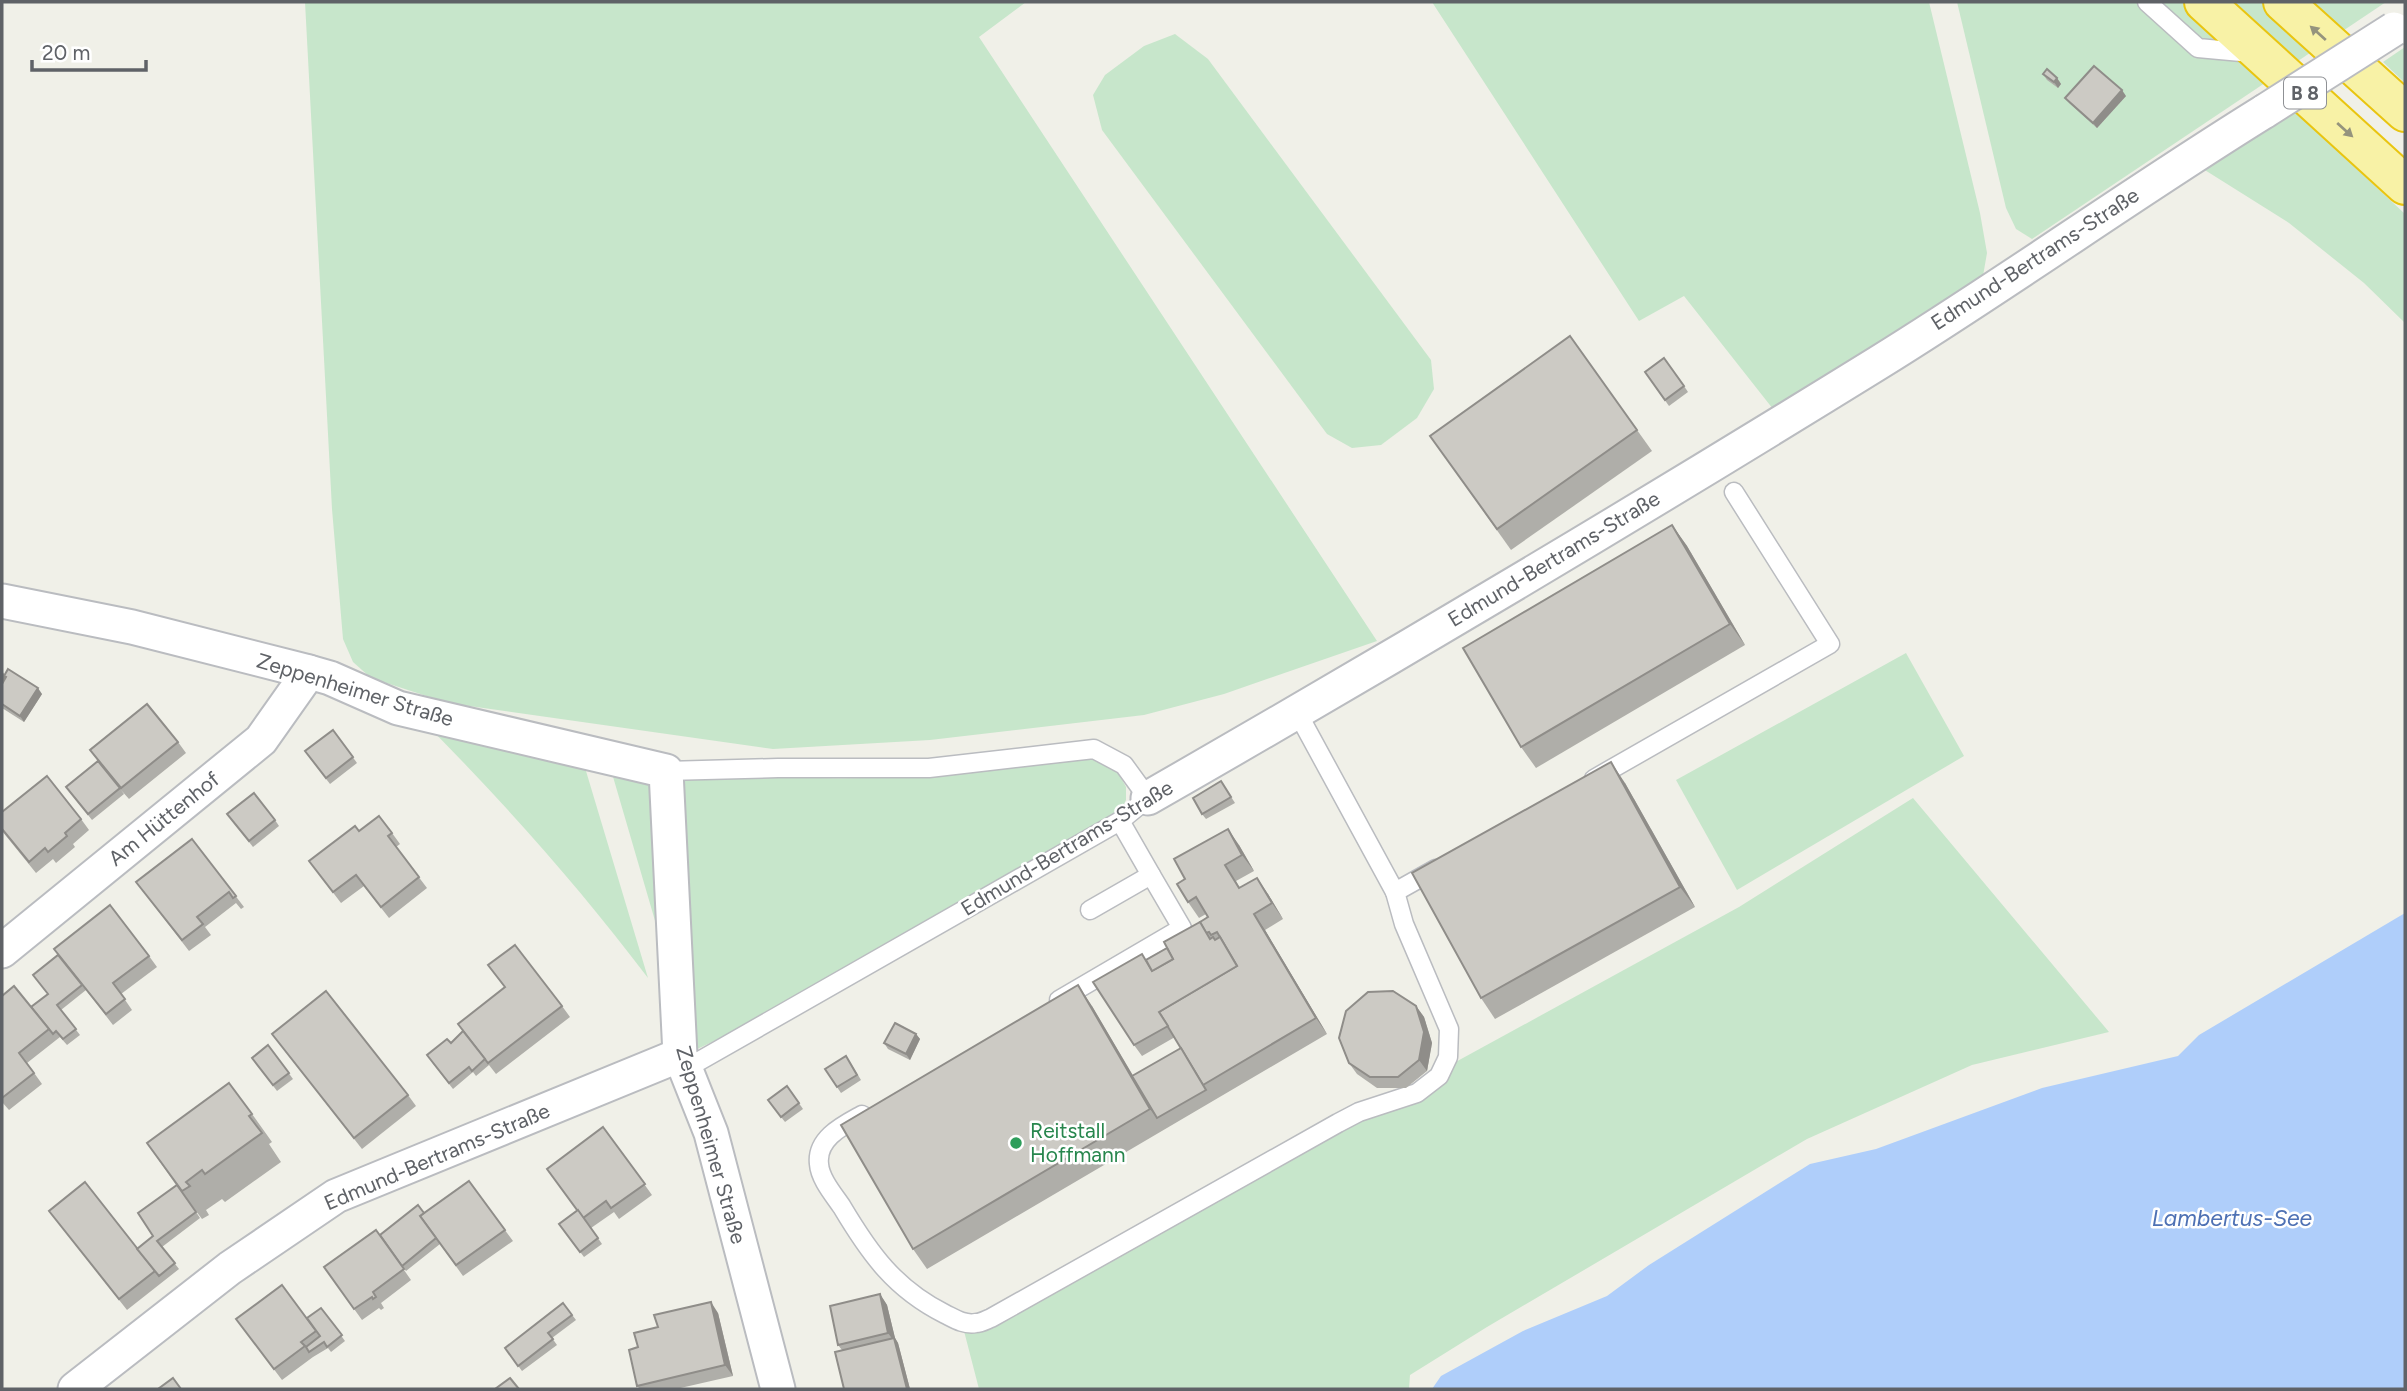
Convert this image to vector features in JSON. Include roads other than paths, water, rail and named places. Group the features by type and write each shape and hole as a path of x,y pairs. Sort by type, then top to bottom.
{"highway":[{"name":"B 8","path":"2204,2 2405,185"},
{"name":"B 8","path":"2283,2 2405,112"}],"street":[{"name":"Edmund-Bertrams-Straße","path":"1148,798 1297,712 1880,361 2177,166 2400,25"},
{"name":"Zeppenheimer Straße","path":"2,601 132,627 309,672 330,678 398,708 666,771 684,1061 710,1133 778,1389"},
{"name":"Am Hüttenhof","path":"2,951 261,740 309,672"},
{"name":"Edmund-Bertrams-Straße","path":"75,1389 230,1268 336,1196 684,1061"}],"lane":[{"path":"2147,2 2198,48 2262,54"},
{"path":"1576,789 1830,644 1734,492"},
{"path":"881,1104 833,1132 823,1146 818,1164 854,1227 890,1277 921,1302 963,1323 975,1324 991,1318 1338,1123 1359,1112 1417,1093 1439,1076 1448,1058 1449,1029 1404,924 1395,892 1297,712"},
{"name":"Zeppenheimer Straße","path":"666,771 929,768 1094,749 1124,765 1148,798"},
{"name":"Edmund-Bertrams-Straße","path":"684,1061 1120,821 1148,798"},
{"path":"1049,1005 1182,928 1120,821"},
{"path":"1395,892 1455,858"},
{"path":"1090,910 1152,875"}],"water":[{"name":"Lambertus-See","path":"2405,913 2405,1389 1432,1389 1441,1376 1523,1331 1607,1296 1649,1265 1810,1164 1876,1149 2042,1088 2178,1056 2199,1035"}],"place":[{"name":"Reitstall Hoffmann","path":"1016,1143"}]}
